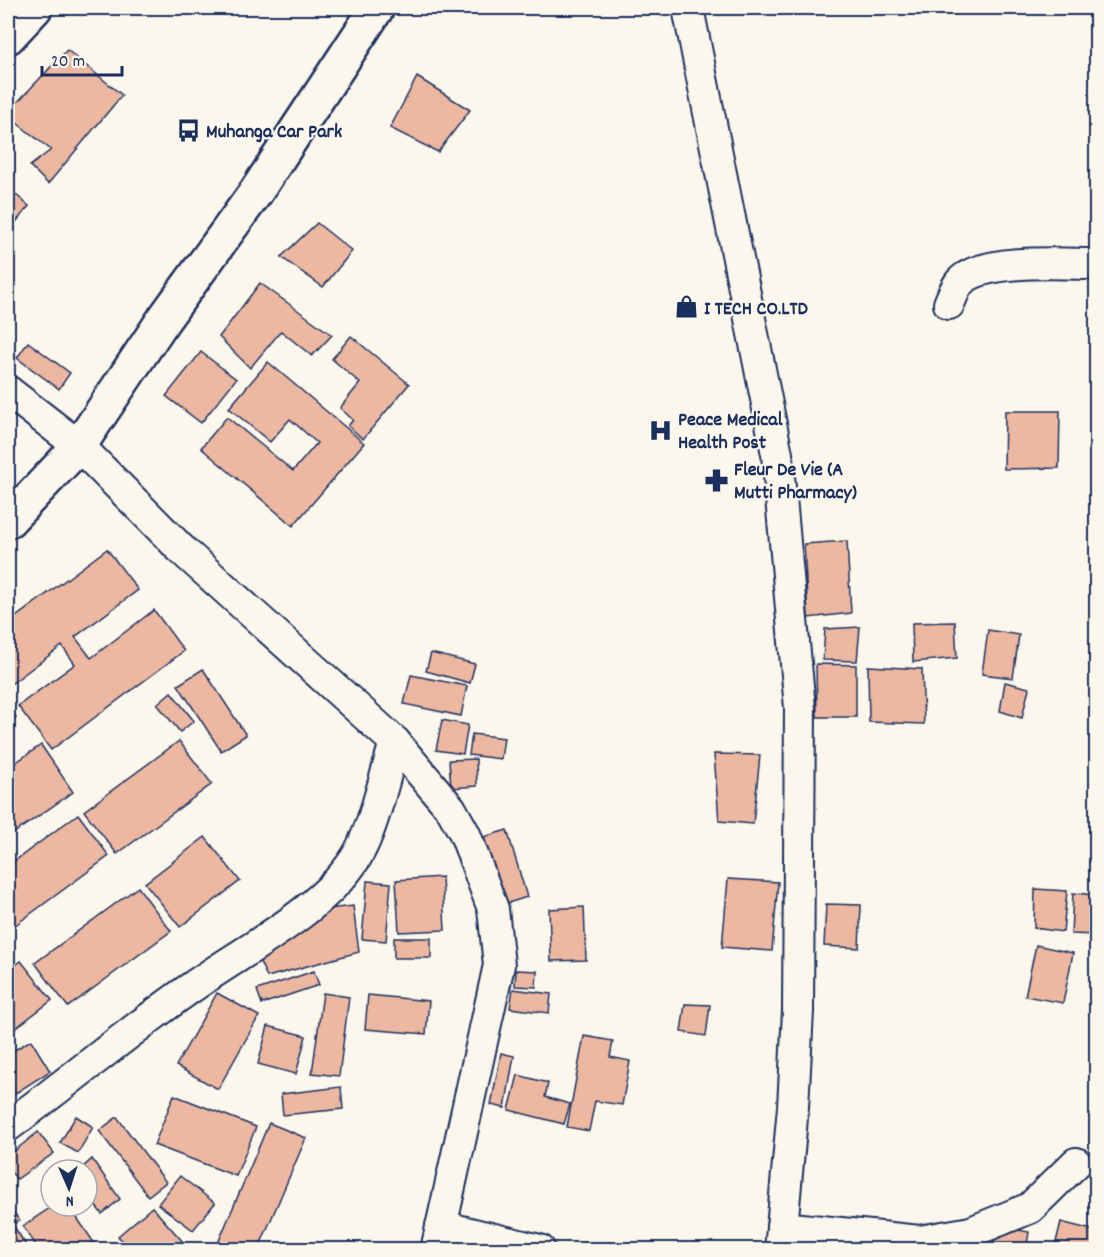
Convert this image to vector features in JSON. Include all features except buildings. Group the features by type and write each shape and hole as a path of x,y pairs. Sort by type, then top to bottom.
{"main road":[{"path":"8,37 35,8"},
{"path":"8,521 79,446 164,319 256,192 377,8"}],"street":[{"path":"688,8 777,454 800,708 798,1011 793,1107 781,1238 920,1240 971,1232 1030,1208 1076,1163"},
{"path":"949,304 960,281 983,270 1022,265 1096,264"},
{"path":"8,391 79,446 180,549 395,742 451,809 465,834 493,909 500,965 438,1238 540,1250"},
{"path":"8,1126 106,1049 312,904 345,873 355,860 364,840 395,742"}],"place":[{"name":"Muhanga Car Park","path":"188,130"},
{"name":"I TECH CO.LTD","path":"686,307"},
{"name":"Peace Medical Health Post","path":"660,430"},
{"name":"Fleur De Vie (A Mutti Pharmacy)","path":"716,480"}]}
